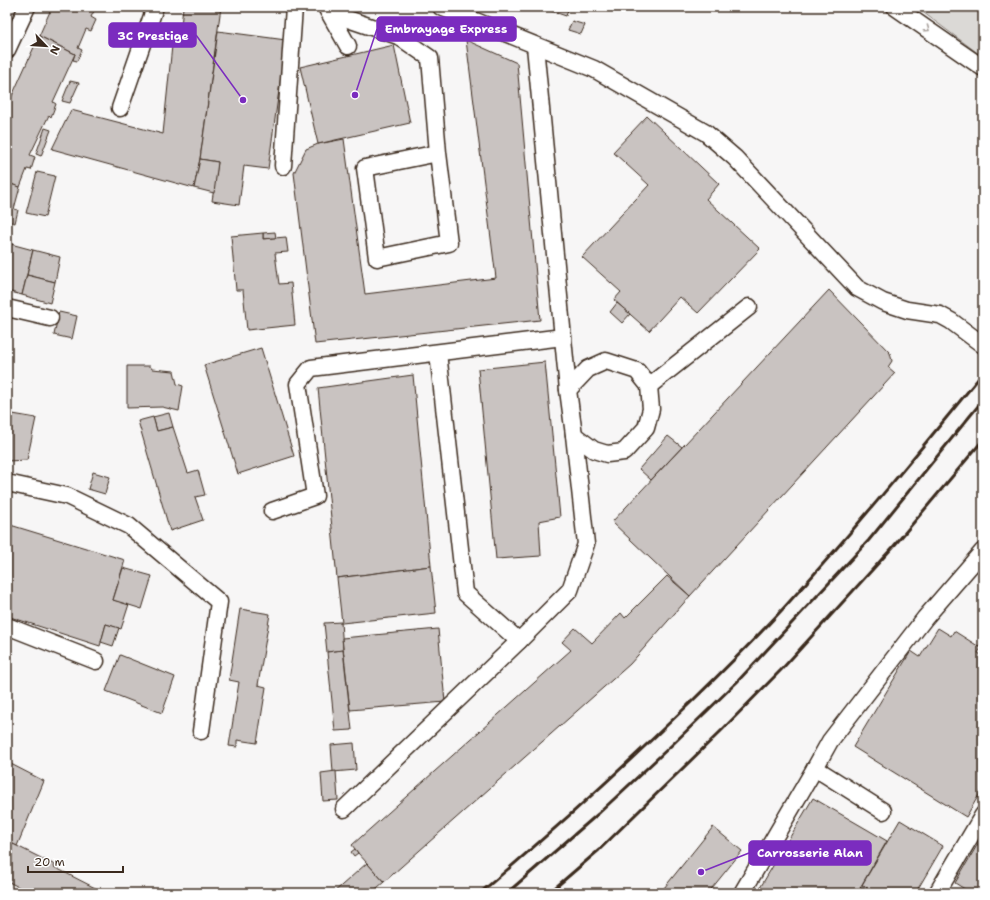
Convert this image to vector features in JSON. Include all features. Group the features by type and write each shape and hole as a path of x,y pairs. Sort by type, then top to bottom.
{"lane":[{"path":"7,50 27,7"},
{"path":"120,108 155,7"},
{"path":"283,166 294,7"},
{"path":"441,7 594,69 706,133 735,158 857,288 882,302 907,310 940,314 983,345"},
{"path":"895,7 983,68"},
{"path":"328,10 348,46"},
{"path":"328,10 398,36 430,58 438,153 449,242 377,258 365,168 438,153"},
{"path":"344,809 570,590 586,544 562,337 535,46"},
{"path":"649,386 749,307"},
{"path":"7,308 50,318"},
{"path":"272,512 315,496 298,384 311,368 562,337"},
{"path":"438,353 465,593 519,641"},
{"path":"568,390 588,370 606,361 637,371 649,386 651,409 646,428 624,452 607,454 594,450 574,435"},
{"path":"7,483 67,496 129,526 219,602 201,731"},
{"path":"742,893 830,740 925,618 983,551"},
{"path":"7,626 96,661"},
{"path":"815,768 883,811"},
{"path":"937,893 983,815"}],"shaded area":[{"path":"916,7 983,7 983,57"}],"building":[{"path":"52,7 96,7 91,17 96,20 91,31 86,29 78,48 82,50 77,61 73,60 75,54 39,36"},
{"path":"183,7 221,7 200,159 194,188 52,149 71,110 163,134 174,26 181,26"},
{"path":"540,7 569,7 566,16"},
{"path":"572,21 585,25 581,34 568,30"},
{"path":"218,31 286,40 268,169 244,166 239,205 212,201 218,162 200,159"},
{"path":"39,36 75,54 53,102 56,104 51,117 49,115 30,155 35,157 31,170 27,169 20,187 7,183 7,107"},
{"path":"466,40 517,63 540,320 315,344 294,173 306,149 318,144 344,139 365,294 496,278"},
{"path":"394,45 410,123 318,144 300,67"},
{"path":"70,81 79,83 70,103 62,101"},
{"path":"647,116 719,184 706,199 760,249 698,313 680,297 649,331 614,300 621,292 582,257 649,185 613,152"},
{"path":"45,128 51,130 41,156 36,154"},
{"path":"200,159 218,162 214,193 194,188"},
{"path":"37,172 55,176 45,217 26,213"},
{"path":"7,183 20,187 14,209 18,210 15,223 7,221"},
{"path":"275,232 276,238 263,239 263,233"},
{"path":"263,233 263,239 286,237 288,252 275,253 279,284 291,283 295,325 247,330 243,290 236,290 231,236"},
{"path":"7,243 33,250 22,295 7,291"},
{"path":"33,250 60,257 55,282 27,275"},
{"path":"27,275 55,282 50,303 22,295"},
{"path":"829,290 890,353 892,361 888,367 895,373 690,596 612,522"},
{"path":"617,303 630,314 622,323 610,312"},
{"path":"59,312 77,316 72,339 54,335"},
{"path":"261,348 294,456 238,474 204,365"},
{"path":"545,362 560,517 539,521 541,556 496,559 478,369"},
{"path":"127,366 150,366 152,369 174,371 177,384 183,386 179,411 162,407 127,408"},
{"path":"413,375 431,566 337,578 318,388"},
{"path":"7,413 36,418 27,460 7,461"},
{"path":"169,413 173,427 157,431 153,417"},
{"path":"153,417 157,431 173,427 188,473 198,470 205,495 195,497 203,520 170,531 138,421"},
{"path":"668,436 682,447 651,480 639,469"},
{"path":"93,472 110,477 105,494 88,489"},
{"path":"7,524 125,560 113,600 129,604 121,629 106,624 100,646 7,616"},
{"path":"431,566 436,613 342,623 337,578"},
{"path":"123,568 152,576 142,609 113,600"},
{"path":"667,576 690,596 630,664 384,882 352,845 571,650 562,642 575,628 592,643 621,613 625,618"},
{"path":"240,609 270,614 258,685 266,687 257,743 237,740 237,747 229,746 239,682 229,680"},
{"path":"341,622 343,650 327,652 324,623"},
{"path":"106,624 119,628 113,646 101,642"},
{"path":"938,628 951,636 954,631 981,648 978,653 983,656 983,788 966,817 853,747 911,651 920,657"},
{"path":"438,629 445,702 350,710 342,638"},
{"path":"343,650 352,730 335,731 327,652"},
{"path":"120,655 175,677 162,713 106,691"},
{"path":"354,743 356,770 333,772 331,745"},
{"path":"7,762 44,781 17,846 7,841"},
{"path":"336,771 338,800 323,801 321,773"},
{"path":"813,798 887,841 857,893 757,893"},
{"path":"900,820 943,846 914,893 875,893 862,885"},
{"path":"713,827 742,851 708,893 660,893"},
{"path":"983,835 983,893 971,893 955,883"},
{"path":"7,841 55,865 54,867 105,893 30,893 7,881"},
{"path":"355,849 358,853 354,856 351,852"},
{"path":"367,863 384,882 371,893 333,893"},
{"path":"862,885 875,893 857,893"}],"railway":[{"path":"480,893 611,777 663,729 753,641 840,545 983,373"},
{"path":"507,893 598,814 737,682 869,540 983,400"},
{"path":"549,893 599,850 781,670 893,547 983,440"}],"place":[{"name":"Embrayage Express","path":"355,95"},
{"name":"3C Prestige","path":"243,100"},
{"name":"Carrosserie Alan","path":"701,872"}]}
